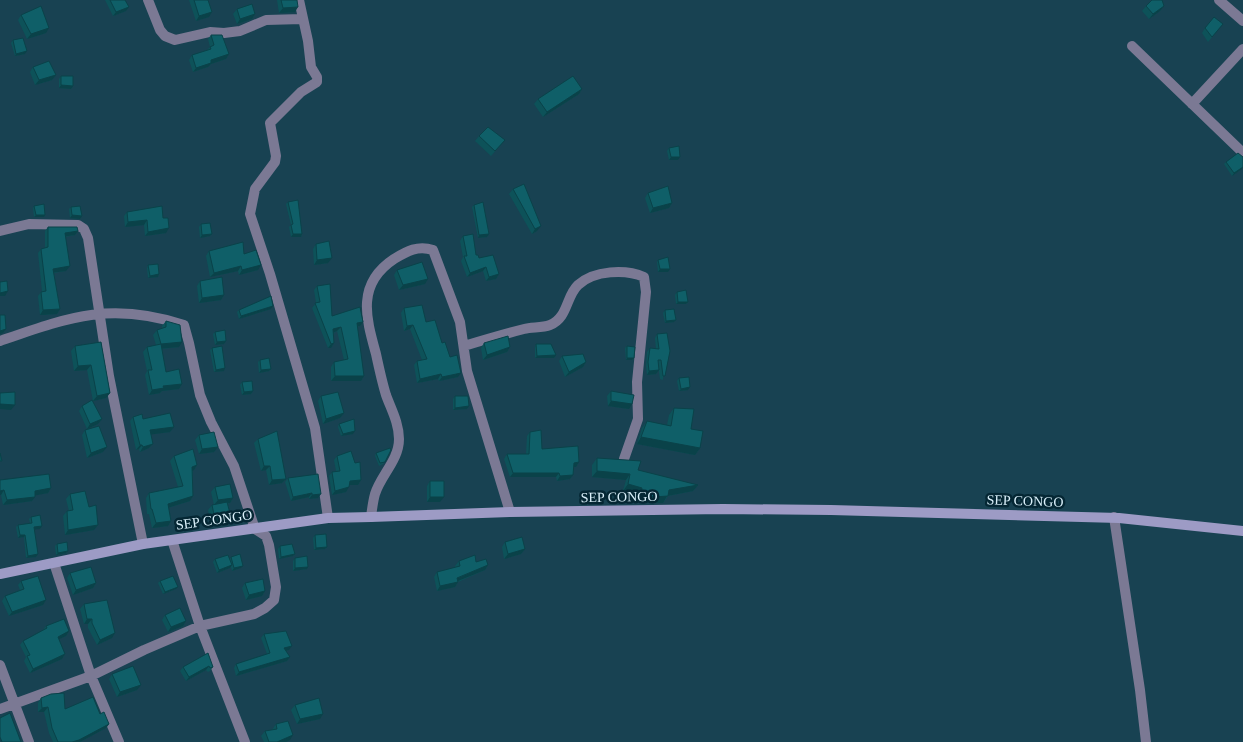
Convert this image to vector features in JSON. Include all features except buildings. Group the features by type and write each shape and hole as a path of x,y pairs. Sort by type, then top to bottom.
{"street":[{"path":"148,0 160,30 165,36 175,40 210,32 240,31 266,20 302,19"},
{"path":"299,0 308,41 311,67 317,77 317,82 301,92 270,123 276,156 275,162 255,189 250,214 270,274 315,428 328,518"},
{"path":"1218,0 1243,21"},
{"path":"1132,46 1243,153"},
{"path":"1192,104 1243,49"},
{"path":"0,231 29,224 78,225 84,229 88,238 109,376 143,544"},
{"path":"371,516 375,494 398,449 399,438 397,425 386,393 369,330 366,310 368,291 385,265 402,254 424,247 433,250 460,322 467,371 510,512"},
{"path":"464,346 526,329 549,326 557,322 567,307 577,285 589,278 623,272 634,273 644,277 646,292 637,382 638,419 624,459"},
{"path":"0,341 64,320 99,313 126,313 184,325 200,395 211,422 234,466 255,528 266,536 276,587 274,600 266,608 254,614 200,626 144,650 91,676 0,709"},
{"name":"SEP CONGO","path":"0,574 143,544 328,518 371,516 722,509 821,510 1114,518 1243,531"},
{"path":"1114,518 1146,742"},
{"path":"172,540 200,626 244,742"},
{"path":"54,563 91,676 119,742"},
{"path":"0,664 29,742"}]}
